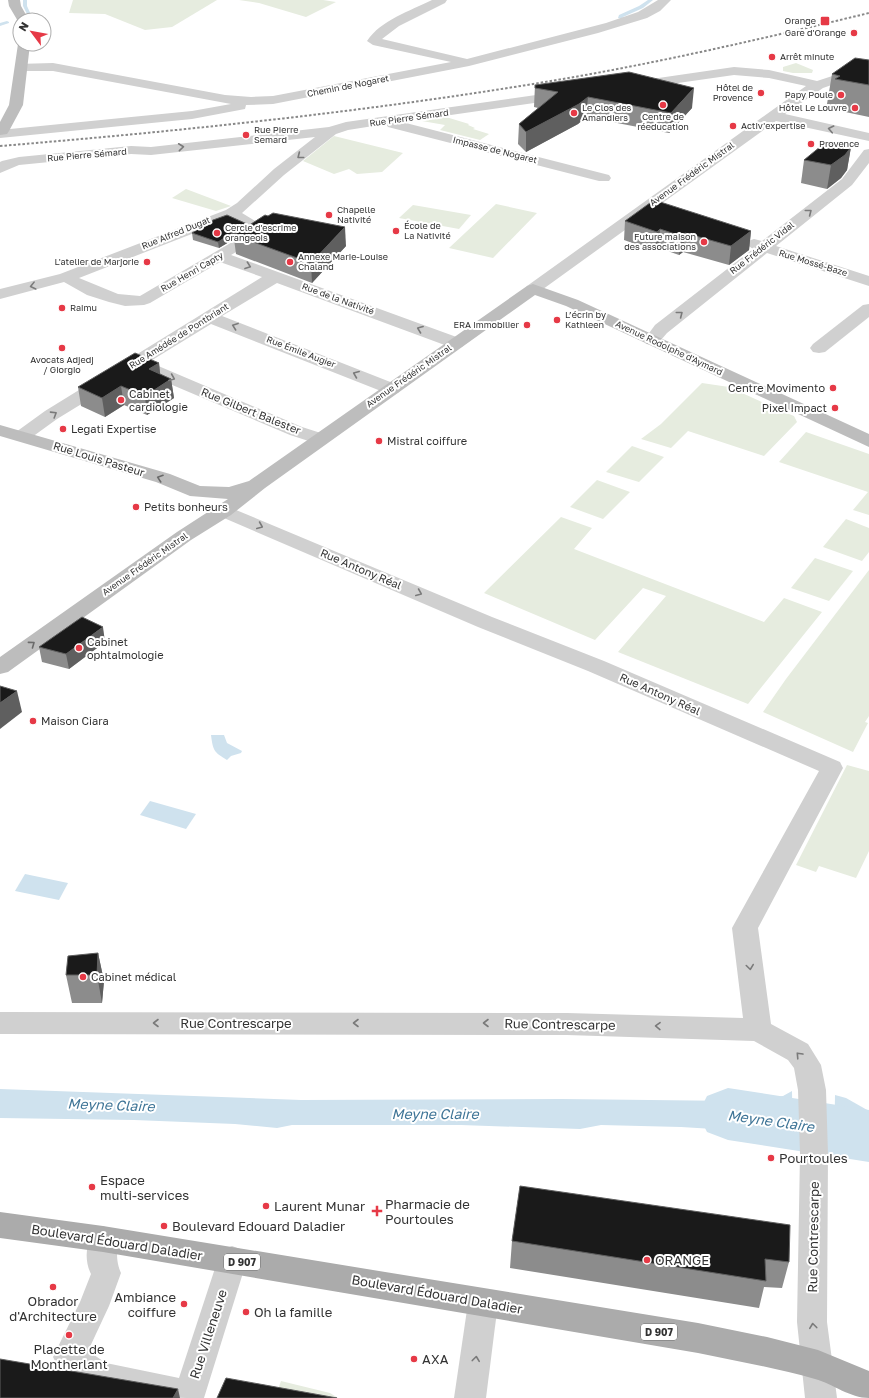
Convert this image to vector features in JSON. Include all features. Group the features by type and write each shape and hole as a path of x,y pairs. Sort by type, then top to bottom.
{"main road":[{"name":"Boulevard Édouard Daladier","path":"0,1224 232,1260 698,1338 767,1352 818,1365 869,1386"}],"street":[{"path":"14,0 18,12"},
{"path":"441,0 387,28 373,41 469,62"},
{"name":"Chemin de Nogaret","path":"22,66 53,67 233,100 273,100 469,62 634,18 660,6 666,0"},
{"path":"23,52 16,105 5,133 192,114 273,100"},
{"path":"621,87 734,71 769,74 818,85 869,68"},
{"name":"Avenue Frédéric Mistral","path":"0,667 184,536 224,511 258,484 818,85"},
{"name":"Rue Pierre Sémard","path":"0,169 7,164 19,161 131,150 151,151 331,131 346,126 574,94"},
{"path":"773,116 869,137"},
{"name":"Impasse de Nogaret","path":"387,121 604,178"},
{"name":"Rue Alfred Dugat","path":"0,294 66,277 231,213 242,206 279,172 331,131"},
{"name":"Rue Frédéric Vidal","path":"652,340 661,329 847,182 869,153"},
{"path":"644,209 664,215"},
{"name":"Rue Henri Capty","path":"66,277 91,291 134,301 144,300 220,256 259,231 231,213"},
{"name":"Rue Mossé-Baze","path":"743,241 869,281"},
{"name":"Rue de la Nativité","path":"220,256 456,343"},
{"name":"Rue Amédée de Pontbriant","path":"22,436 51,415 276,276"},
{"name":"Avenue Rodolphe d'Aymard","path":"533,288 572,303 869,441"},
{"path":"818,348 869,309"},
{"name":"Rue Émile Augier","path":"209,318 392,389"},
{"name":"Rue Gilbert Balester","path":"136,363 296,431 321,439"},
{"name":"Rue Louis Pasteur","path":"0,430 163,478 197,492 230,494 258,484"},
{"path":"184,536 198,521 206,506 203,498 197,492"},
{"name":"Rue Antony Réal","path":"224,511 486,622 596,666 743,731 832,768 744,928 758,1030"},
{"name":"Rue Contrescarpe","path":"0,1023 567,1024 758,1030 798,1052 807,1065 812,1090 814,1154 812,1322 821,1398"},
{"name":"Rue Villeneuve","path":"103,1239 101,1264 106,1273 94,1306 69,1357 100,1377 189,1395 232,1260"},
{"path":"470,1398 483,1303"}],"shaded area":[{"path":"73,0 217,0 172,27 145,30 105,14 69,13"},
{"path":"239,0 323,0 336,2 306,17 259,3"},
{"path":"796,63 813,70 812,73 793,73 783,71 783,67"},
{"path":"446,117 469,124 468,125 475,128 473,129 489,134 480,140 440,130 445,125 422,121"},
{"path":"334,136 403,153 382,172 357,174 349,169 334,174 303,161"},
{"path":"186,189 231,206 216,211 172,198"},
{"path":"496,204 537,213 493,258 449,248"},
{"path":"413,205 471,215 459,229 399,218"},
{"path":"702,383 729,387 794,416 797,422 764,456 688,431 671,448 641,439 661,424"},
{"path":"806,432 869,454 869,515 853,510 868,492 779,462"},
{"path":"632,446 664,457 639,482 606,472"},
{"path":"597,480 630,492 603,519 570,507"},
{"path":"561,517 592,528 574,549 764,622 784,598 822,612 748,704 618,652 666,596 643,588 595,640 484,593"},
{"path":"846,519 869,528 869,552 862,561 823,547"},
{"path":"815,558 853,571 829,601 791,588"},
{"path":"869,570 869,716 865,722 868,723 853,752 763,712 786,679"},
{"path":"847,765 869,771 869,851 856,878 819,866 816,872 796,865"},
{"path":"281,1381 330,1393 338,1398 275,1398"}],"water":[{"path":"211,735 224,735 227,743 242,751 241,753 231,756 227,760 219,755 215,750"},
{"path":"150,801 196,814 186,829 140,815"},
{"path":"25,874 68,883 59,900 15,891"},
{"path":"0,1089 301,1100 561,1099 738,1101 783,1096 792,1091 793,1146 730,1130 681,1127 601,1125 580,1129 461,1125 292,1125 277,1128 235,1124 134,1120 0,1118"},
{"path":"835,1095 846,1098 869,1111 869,1157 834,1152"}],"building":[{"path":"855,58 869,60 869,85 835,79 840,76 832,74"},
{"path":"629,72 694,88 671,113 588,97 579,104 526,132 519,124 558,92 535,88 535,85"},
{"path":"826,142 851,147 845,155 831,165 804,160"},
{"path":"654,200 751,231 731,246 685,233 681,236 660,229 657,232 625,221"},
{"path":"273,213 345,227 311,263 234,235 265,215 268,216"},
{"path":"227,215 247,224 218,242 192,233 213,220"},
{"path":"135,353 159,363 149,369 171,379 145,396 121,386 102,398 78,387"},
{"path":"82,617 103,627 66,654 39,647"},
{"path":"0,686 17,691 0,703"},
{"path":"98,953 97,975 66,975 68,956"},
{"path":"520,1186 790,1225 789,1262 765,1259 766,1281 512,1241"},
{"path":"0,1359 178,1389 173,1398 0,1398"},
{"path":"226,1378 337,1398 217,1398"}],"waterway":[{"path":"25,0 25,6 28,12"},
{"path":"620,18 621,16 641,7 651,0"},
{"path":"0,25 7,22"},
{"name":"Meyne Claire","path":"728,1114 869,1136"}],"railway":[{"path":"0,146 273,120 477,93 586,75 667,59 748,42 869,13"}],"place":[{"name":"Orange","path":"825,21"},
{"name":"Gare d'Orange","path":"854,33"},
{"name":"Arrêt minute","path":"772,57"},
{"name":"Hôtel de Provence","path":"761,93"},
{"name":"Papy Poule","path":"841,95"},
{"name":"Centre de réeducation","path":"663,105"},
{"name":"Hôtel Le Louvre","path":"855,108"},
{"name":"Le Clos des Amandiers","path":"574,113"},
{"name":"Activ'expertise","path":"733,126"},
{"name":"Rue Pierre Semard","path":"246,135"},
{"name":"Provence","path":"811,144"},
{"name":"Chapelle Nativité","path":"329,215"},
{"name":"École de La Nativité","path":"396,231"},
{"name":"Cercle d'escrime orangeois","path":"217,233"},
{"name":"Future maison des associations","path":"704,242"},
{"name":"L'atelier de Marjorie","path":"147,262"},
{"name":"Annexe Marie-Louise Chaland","path":"290,262"},
{"name":"Raimu","path":"62,308"},
{"name":"L’écrin by Kathleen","path":"557,320"},
{"name":"ERA immobilier","path":"527,325"},
{"name":"Avocats Adjedj / Giorgio","path":"62,348"},
{"name":"Centre Movimento","path":"833,388"},
{"name":"Cabinet cardiologie","path":"121,400"},
{"name":"Pixel Impact","path":"835,408"},
{"name":"Legati Expertise","path":"63,429"},
{"name":"Mistral coiffure","path":"379,441"},
{"name":"Petits bonheurs","path":"136,507"},
{"name":"Cabinet ophtalmologie","path":"79,648"},
{"name":"Maison Ciara","path":"33,721"},
{"name":"Cabinet médical","path":"83,977"},
{"name":"Pourtoules","path":"771,1158"},
{"name":"Espace multi-services","path":"92,1187"},
{"name":"Laurent Munar","path":"266,1206"},
{"name":"Pharmacie de Pourtoules","path":"377,1211"},
{"name":"Boulevard Edouard Daladier","path":"164,1226"},
{"name":"ORANGE","path":"647,1260"},
{"name":"Obrador d'Architecture","path":"53,1287"},
{"name":"Ambiance coiffure","path":"184,1304"},
{"name":"Oh la famille","path":"246,1312"},
{"name":"Placette de Montherlant","path":"69,1335"},
{"name":"AXA","path":"414,1359"}]}
